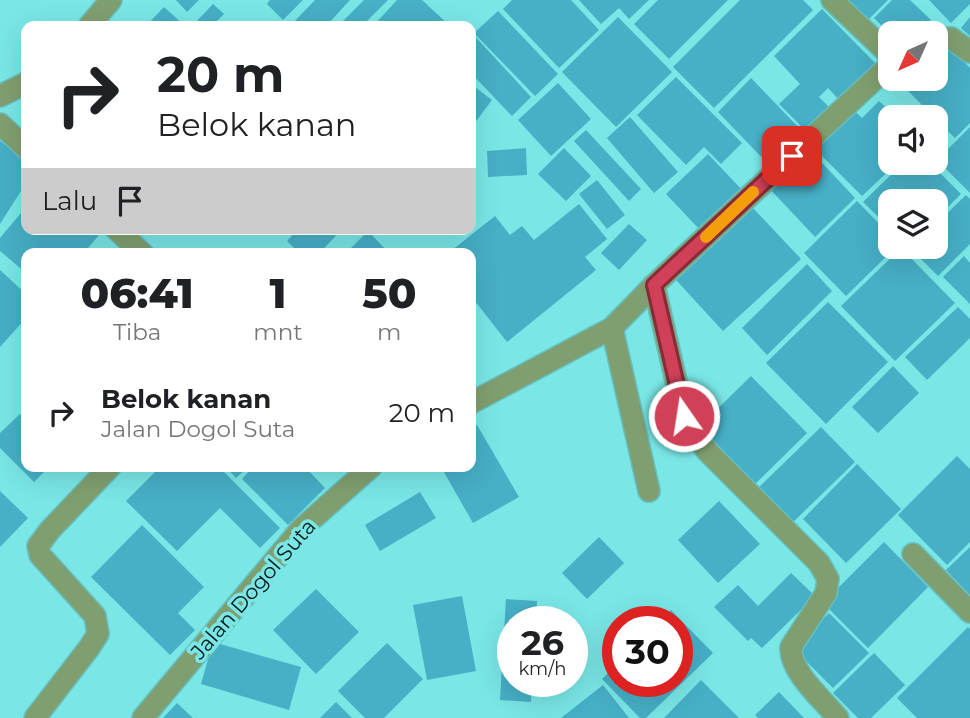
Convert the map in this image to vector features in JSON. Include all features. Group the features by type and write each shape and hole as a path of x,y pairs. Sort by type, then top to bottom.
{"street":[{"path":"93,21 111,0"},
{"path":"832,0 878,44"},
{"path":"948,38 970,52"},
{"path":"476,400 612,328 654,285 878,76"},
{"path":"0,96 21,86"},
{"path":"0,124 21,143"},
{"path":"122,235 137,248"},
{"path":"654,285 684,416 695,435 708,452 819,563 828,579 827,593 790,647 790,656 795,668 838,718"},
{"path":"612,328 649,491"},
{"path":"35,718 98,634 95,616 40,555 38,546 105,472"},
{"name":"Jalan Dogol Suta","path":"143,718 302,529 365,472"},
{"path":"913,554 970,612"}],"building":[{"path":"176,0 199,0 187,12"},
{"path":"270,0 303,0 283,20 267,4"},
{"path":"315,0 350,0 331,21 295,21"},
{"path":"364,0 388,0 367,21 343,21"},
{"path":"397,0 422,0 445,21 378,21"},
{"path":"512,0 571,0 599,30 559,68 503,9"},
{"path":"579,0 649,0 629,19 619,8 601,24"},
{"path":"658,0 728,0 669,59 634,24"},
{"path":"740,0 803,0 813,10 714,108 673,67"},
{"path":"840,0 888,0 864,24"},
{"path":"892,0 910,0 931,20 878,22 874,18"},
{"path":"929,0 970,0 970,4 951,23"},
{"path":"213,4 224,14 217,21 197,21"},
{"path":"164,7 179,21 151,21"},
{"path":"822,9 877,65 840,101 828,88 819,97 831,109 807,132 779,104 800,84 774,56"},
{"path":"498,11 558,74 535,96 476,35 476,31"},
{"path":"618,17 672,72 616,127 562,72"},
{"path":"970,17 970,36 961,28"},
{"path":"476,37 531,97 512,116 476,78"},
{"path":"948,45 970,68 970,123 955,138 948,131 948,105 922,105 908,91 948,91"},
{"path":"676,77 742,143 721,164 704,147 686,165 637,115"},
{"path":"751,78 804,133 770,166 718,112"},
{"path":"558,83 591,119 551,156 518,120"},
{"path":"476,88 492,100 476,121"},
{"path":"879,101 883,105 878,105 878,175 884,175 862,196 813,147 852,108 862,118"},
{"path":"630,117 678,172 654,193 607,138"},
{"path":"970,127 970,193 948,171 948,149"},
{"path":"586,130 641,189 629,201 574,141"},
{"path":"0,141 21,155 21,191 0,224"},
{"path":"526,148 527,175 488,177 487,151"},
{"path":"564,148 591,176 566,201 538,174"},
{"path":"809,149 855,198 815,237 769,188"},
{"path":"708,154 743,191 701,231 666,194"},
{"path":"891,175 942,175 961,194 948,207 948,189 878,189 878,216 863,202"},
{"path":"597,180 625,215 607,229 579,194"},
{"path":"966,195 970,199 970,244 938,276 921,259 948,259 948,212"},
{"path":"857,201 878,223 878,259 884,259 846,296 804,253"},
{"path":"579,204 607,239 585,257 596,270 507,342 476,302 476,248 455,248 471,235 476,235 476,231 495,216 510,235 522,226 534,240"},
{"path":"753,208 801,259 723,331 676,280"},
{"path":"21,213 21,235 99,235 88,248 21,248 21,269 0,251 0,238"},
{"path":"629,224 647,240 619,270 601,253"},
{"path":"292,235 336,235 325,248 294,248 287,241"},
{"path":"364,235 372,235 384,248 351,248"},
{"path":"964,256 970,263 970,304 943,277"},
{"path":"890,259 912,259 955,303 895,361 841,306"},
{"path":"807,264 832,291 767,355 742,328"},
{"path":"0,270 21,289 21,324 0,347"},
{"path":"828,302 888,362 826,424 766,363"},
{"path":"958,307 970,319 970,338 927,380 905,357"},
{"path":"893,366 919,393 878,433 852,407"},
{"path":"751,376 807,433 753,486 697,429"},
{"path":"21,415 21,469 0,448 0,433"},
{"path":"476,426 519,497 473,523 444,472 476,472"},
{"path":"821,427 855,462 789,526 755,491"},
{"path":"957,456 970,469 970,542 947,565 898,515"},
{"path":"857,464 901,509 846,563 803,519"},
{"path":"24,472 44,472 34,482"},
{"path":"155,472 224,472 280,528 260,548 220,508 177,551 126,501"},
{"path":"231,472 243,472 236,478"},
{"path":"248,472 310,472 325,488 288,525 242,479"},
{"path":"0,491 28,518 0,547"},
{"path":"420,492 436,518 380,551 365,525"},
{"path":"719,501 760,544 718,583 678,540"},
{"path":"142,525 204,587 178,613 195,630 170,655 91,577"},
{"path":"599,537 624,563 587,599 562,573"},
{"path":"884,542 928,587 868,648 823,603"},
{"path":"970,547 970,595 946,570"},
{"path":"791,573 815,596 762,648 751,638 748,641 714,607 738,585 758,606"},
{"path":"316,589 359,632 316,674 273,630"},
{"path":"462,596 476,671 427,680 413,605"},
{"path":"506,599 537,601 537,606 506,606"},
{"path":"829,613 869,653 833,688 793,648"},
{"path":"968,627 970,718 917,718 897,698"},
{"path":"693,633 713,653 693,672"},
{"path":"213,642 301,667 289,710 201,684"},
{"path":"387,643 423,679 384,718 365,718 338,691"},
{"path":"874,653 905,685 871,718 858,718 833,693"},
{"path":"701,680 739,718 664,718 684,697 693,697 693,688"},
{"path":"602,686 602,697 612,697 629,718 561,718"},
{"path":"779,692 804,718 758,718 755,715"},
{"path":"500,697 531,697 531,702 500,700"},
{"path":"620,697 668,697 646,718 640,718"},
{"path":"336,702 352,718 320,718"},
{"path":"177,703 193,718 163,718"}],"slow traffic":[{"path":"706,237 753,192"}],"route":[{"path":"684,416 654,285 792,156"}]}
